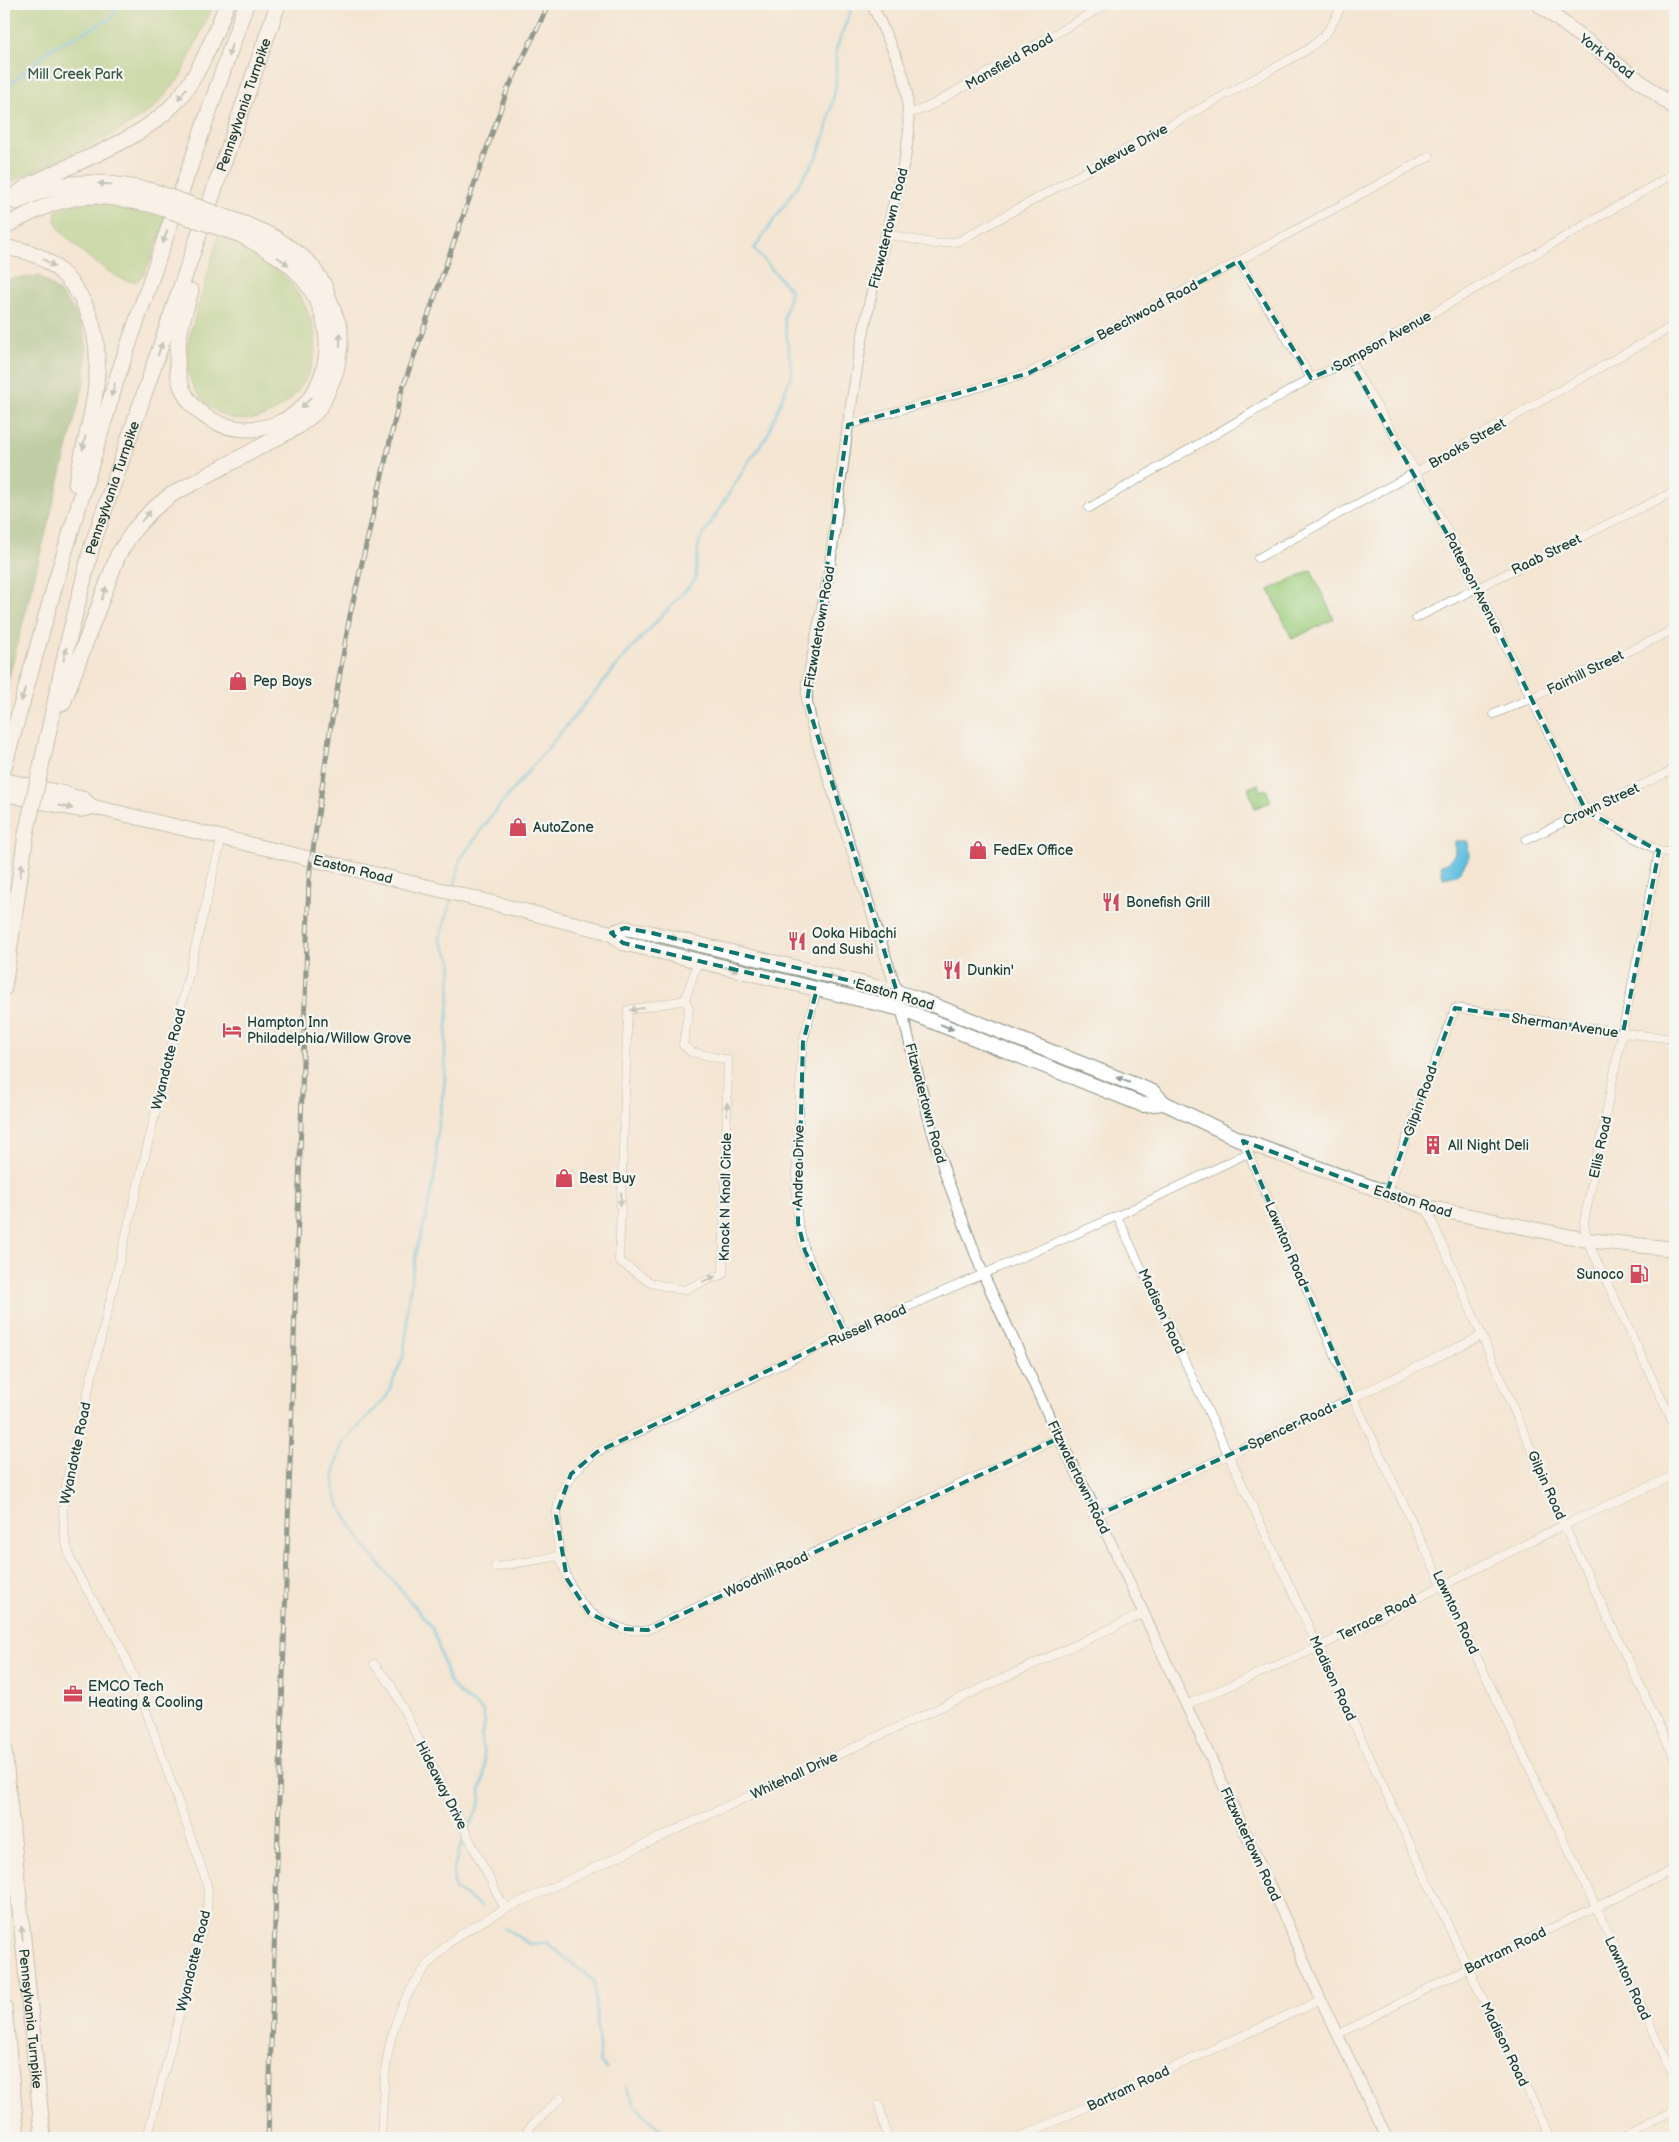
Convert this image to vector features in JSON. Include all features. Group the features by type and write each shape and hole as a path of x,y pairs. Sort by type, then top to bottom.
{"highway":[{"path":"4,206 29,186 134,135 160,118 186,89 214,36 227,4"},
{"name":"Pennsylvania Turnpike","path":"5,761 56,580 117,378 246,4"},
{"name":"Pennsylvania Turnpike","path":"4,988 26,834 68,642 92,546 278,4"},
{"name":"York Road","path":"1538,4 1675,108"},
{"path":"4,206 52,188 73,184 105,184 151,197 274,238 310,264 324,285 340,329 340,346 336,371 323,402 316,412 297,427 171,496 151,511 134,530 118,555 44,753"},
{"path":"215,190 204,250 185,310 178,357 179,376 188,399 204,416 231,429 249,430 277,423 293,415 308,402 324,369 327,348 322,310 316,296 297,272 243,229"},
{"path":"4,227 70,199 94,196 151,197"},
{"path":"4,248 25,250 40,256 61,272 85,304 96,337 98,368 94,395 56,580"},
{"name":"Easton Road","path":"4,780 67,794"},
{"name":"Easton Road","path":"4,794 80,810 94,807 146,821 222,837 611,933 623,942 698,961 901,1009 1143,1105 1164,1103"},
{"name":"Easton Road","path":"611,933 626,928 652,933 897,992 965,1016 1153,1092 1164,1103 1245,1147 1426,1208 1587,1240 1675,1249"},
{"name":"Pennsylvania Turnpike","path":"4,1750 43,2138"},
{"name":"Pennsylvania Turnpike","path":"4,2007 17,2138"}],"main road":[{"name":"Easton Road","path":"67,794 84,798 94,807"}],"street":[{"name":"Fitzwatertown Road","path":"872,4 899,66 907,94 909,131 905,158 870,300 848,425 829,572 807,684 807,702 816,740 897,992 930,1123 944,1169 983,1274 1144,1614 1284,1916 1320,2000 1387,2138"},
{"name":"Mansfield Road","path":"909,114 930,106 1107,4"},
{"name":"Lakevue Drive","path":"886,234 936,244 959,242 1305,51 1322,39 1334,22 1342,4"},
{"name":"Beechwood Road","path":"848,425 1029,373 1430,156"},
{"name":"Sampson Avenue","path":"1089,508 1311,378 1350,361 1675,173"},
{"path":"1239,261 1311,378"},
{"name":"Brooks Street","path":"1258,558 1416,472 1675,324"},
{"name":"Patterson Avenue","path":"1350,361 1416,472 1477,588 1586,811"},
{"name":"Raab Street","path":"1416,618 1674,495"},
{"name":"Fairhill Street","path":"1494,714 1532,698 1675,629"},
{"name":"Crown Street","path":"1526,840 1675,769"},
{"path":"1586,811 1659,851 1675,853"},
{"name":"Wyandotte Road","path":"147,2138 207,1910 208,1890 135,1680 118,1641 70,1558 64,1534 63,1509 69,1470 222,837"},
{"name":"Ellis Road","path":"1659,851 1584,1222 1587,1240 1675,1427"},
{"name":"Knock N Knoll Circle","path":"685,1000 628,1010 619,1261 651,1283 683,1290 724,1274 728,1060 691,1052 683,1045 689,1008 685,1000 698,961"},
{"name":"Andrea Drive","path":"817,989 803,1042 801,1063 796,1192 798,1223 805,1251 846,1334"},
{"name":"Sherman Avenue","path":"1455,1008 1623,1034 1675,1039"},
{"name":"Gilpin Road","path":"1386,1194 1455,1008"},
{"name":"Russell Road","path":"560,1556 556,1531 556,1515 563,1487 571,1474 597,1452 846,1334 1118,1216 1245,1147"},
{"name":"Lawnton Road","path":"1245,1147 1353,1398 1596,1907 1675,2079"},
{"name":"Gilpin Road","path":"1426,1208 1564,1525 1675,1759"},
{"name":"Madison Road","path":"1118,1216 1468,1968 1551,2138"},
{"name":"Spencer Road","path":"1098,1515 1353,1398 1481,1336"},
{"name":"Woodhill Road","path":"560,1556 574,1592 589,1612 622,1629 634,1632 648,1630 1059,1438"},
{"name":"Terrace Road","path":"1186,1705 1319,1647 1564,1525 1675,1475"},
{"path":"495,1567 560,1556"},
{"name":"Whitehall Drive","path":"381,2138 384,2069 393,2027 407,1995 424,1970 448,1944 505,1909 1144,1614"},
{"name":"Hideaway Drive","path":"374,1664 391,1685 505,1909"},
{"name":"Bartram Road","path":"1337,2036 1468,1968 1675,1869"},
{"name":"Bartram Road","path":"1018,2138 1320,2000"},
{"path":"522,2138 531,2126 561,2098"},
{"path":"879,2105 888,2138"},
{"path":"1618,2138 1675,2111"}],"highlighted area":[{"path":"1239,261 1311,378 1350,361 1477,587 1586,811 1659,851 1623,1033 1455,1008 1386,1194 1243,1141 1353,1398 1098,1515 1059,1438 648,1630 622,1629 589,1613 567,1579 556,1515 571,1474 597,1452 845,1334 805,1251 798,1223 803,1042 817,989 623,943 611,933 625,928 652,933 897,992 807,702 848,425 1029,373"}],"green space":[{"name":"Mill Creek Park","path":"4,4 214,4 179,79 153,109 112,135 4,185"},
{"path":"96,202 167,213 146,271 136,281 128,281 106,270 70,241 57,225 56,211 74,204"},
{"path":"219,234 259,255 286,278 308,311 314,329 313,359 306,379 293,396 277,410 259,418 240,420 221,414 199,396 187,370 186,353 188,341"},
{"path":"39,276 56,289 70,305 81,323 86,344 85,379 4,697 4,281"},
{"path":"1311,570 1334,619 1292,639 1269,590"},
{"path":"1258,784 1261,791 1266,789 1271,802 1255,808 1248,788"}],"water":[{"path":"1455,841 1468,841 1469,858 1457,875 1443,878 1441,865 1448,863 1455,853"}],"waterway":[{"path":"4,90 50,49 112,18 119,4"},
{"path":"454,888 461,858 496,810 630,650 695,580 699,542 749,461 767,436 792,374 784,317 791,291 754,249 817,157 826,132 836,85 836,50 853,4"},
{"path":"452,897 440,940 452,961 445,1050 445,1080 436,1144 437,1163 426,1218 417,1247 407,1308 407,1330 403,1357 387,1396 343,1443 336,1463 334,1477 335,1494 340,1507 367,1549 433,1629 449,1681 461,1695 482,1710 485,1723 481,1736 485,1764 484,1779 480,1791 481,1801 459,1850 453,1873 455,1889 481,1906"},
{"path":"505,1928 529,1944 547,1943 594,1981 600,2061 607,2069"},
{"path":"626,2087 630,2096 645,2116 673,2138"}],"railway":[{"path":"268,2138 309,878 330,731 350,615 401,393 507,91 549,4"}],"place":[{"name":"Pep Boys","path":"238,681"},
{"name":"AutoZone","path":"518,827"},
{"name":"FedEx Office","path":"978,850"},
{"name":"Bonefish Grill","path":"1111,902"},
{"name":"Ooka Hibachi and Sushi","path":"797,941"},
{"name":"Dunkin'","path":"952,970"},
{"name":"Hampton Inn Philadelphia/Willow Grove","path":"232,1030"},
{"name":"All Night Deli","path":"1433,1145"},
{"name":"Best Buy","path":"564,1178"},
{"name":"Sunoco","path":"1639,1274"},
{"name":"EMCO Tech Heating & Cooling","path":"73,1694"}]}
